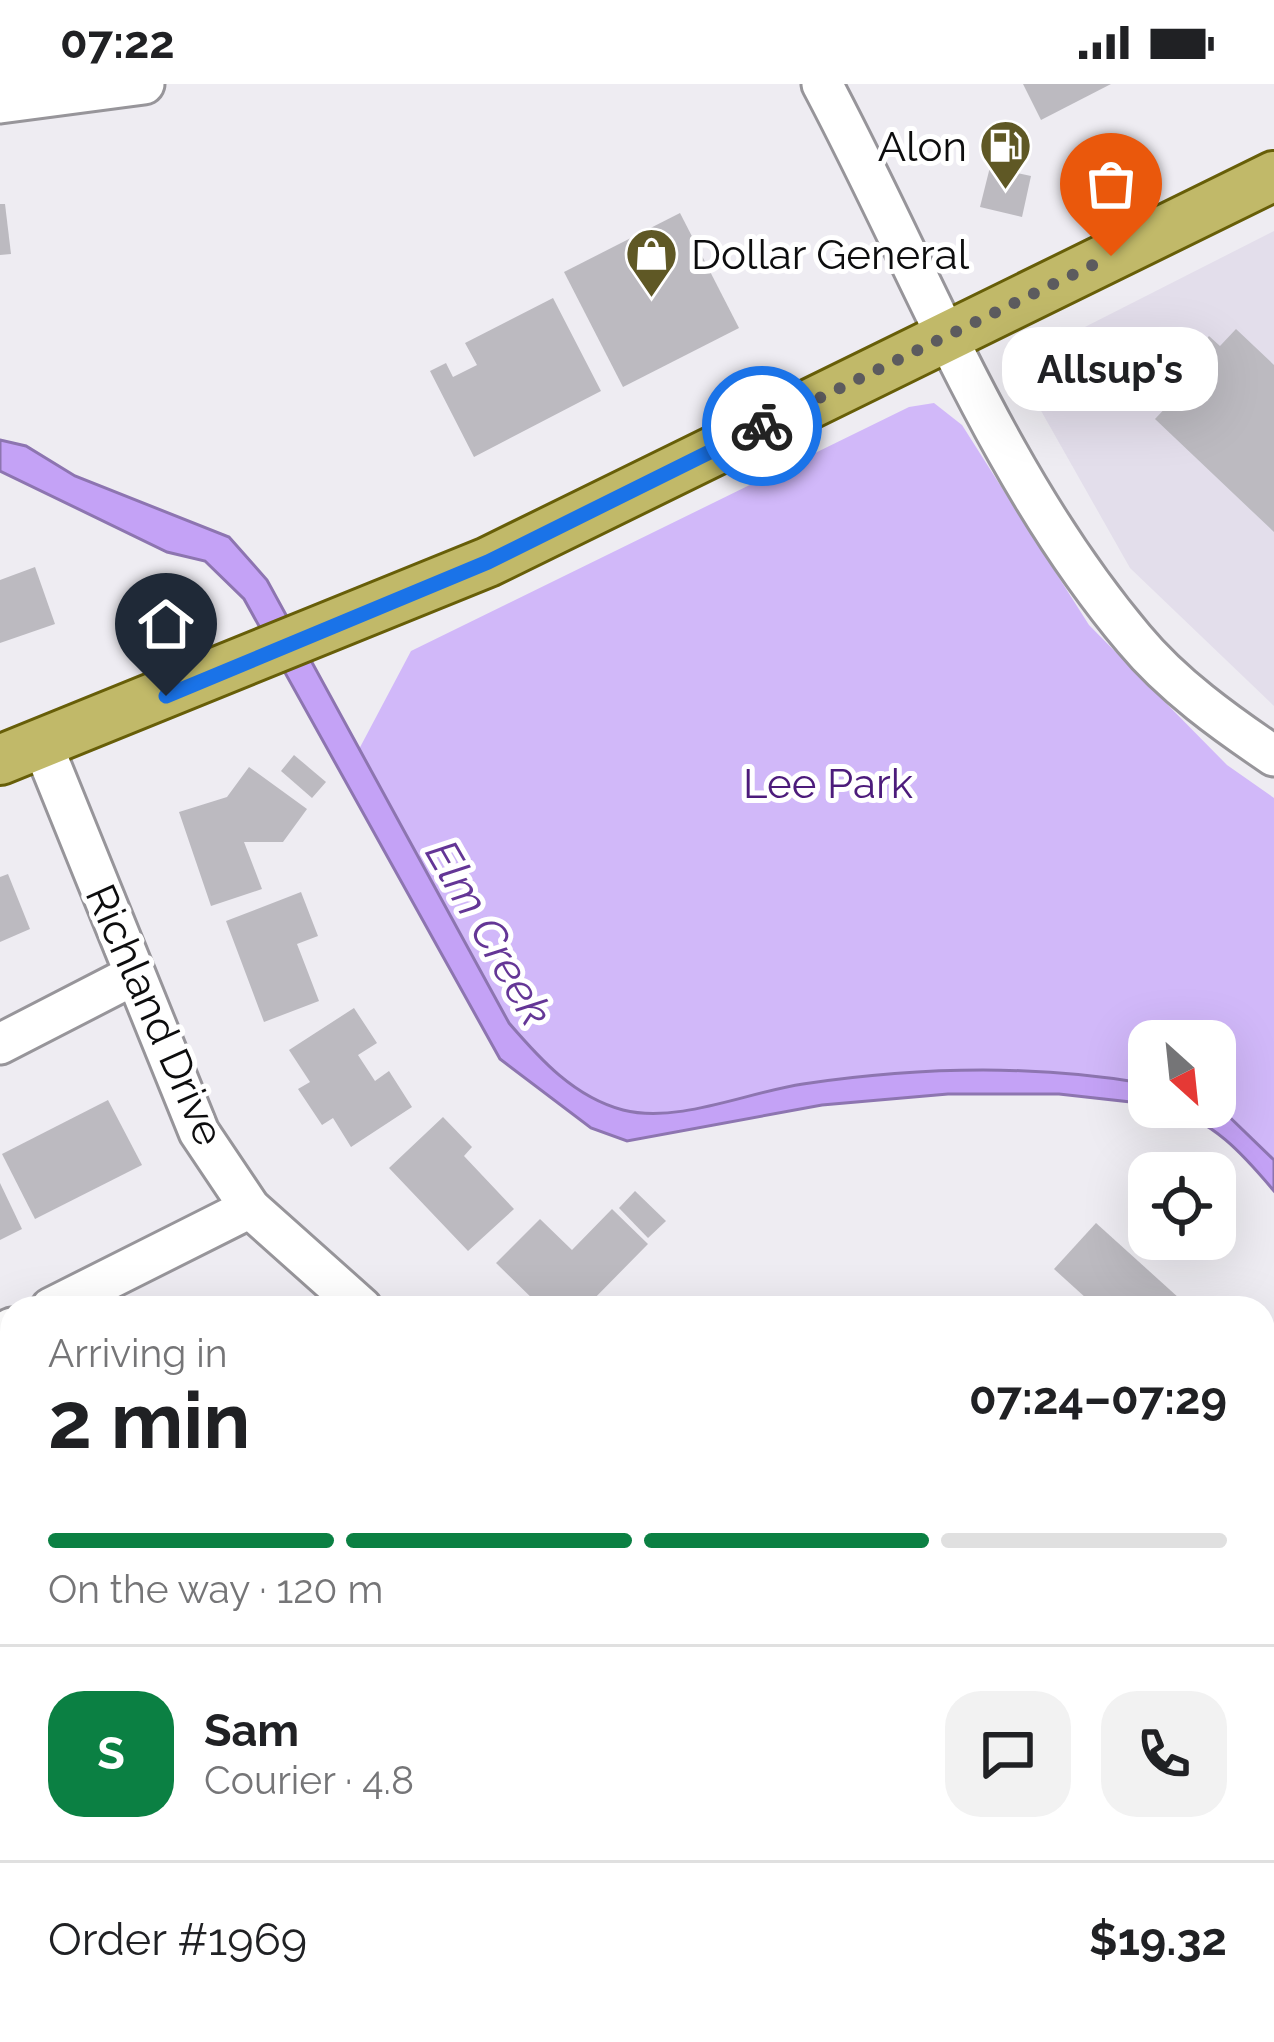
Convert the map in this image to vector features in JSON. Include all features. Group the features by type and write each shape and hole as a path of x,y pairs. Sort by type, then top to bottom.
{"main road":[{"path":"21,752 488,562 1274,176"}],"street":[{"path":"0,104 144,84"},
{"path":"836,89 948,335 1072,556 1134,640 1231,727 1274,756"},
{"name":"Richland Drive","path":"21,752 132,976 199,1132 250,1208 349,1296"},
{"path":"0,1044 132,976"},
{"path":"75,1296 250,1208"}],"shaded area":[{"path":"1274,231 1274,706 1130,568 1014,363"},
{"path":"0,440 26,446 75,476 229,537 267,580 509,1023 546,1063 589,1096 623,1110 667,1113 846,1078 1019,1071 1128,1081 1128,1102 1059,1094 948,1094 822,1105 627,1141 591,1128 500,1059 244,599 205,561 167,552 0,471"},
{"path":"1236,1123 1274,1160 1274,1191 1238,1151 1211,1129 1236,1128"}],"green space":[{"name":"Lee Park","path":"934,403 962,425 1089,625 1227,765 1274,798 1274,1174 1233,1128 1236,1020 1128,1020 1128,1087 1022,1076 647,1119 591,1103 545,1070 517,1042 357,753 411,651 909,407"}],"building":[{"path":"1023,84 1111,84 1041,120"},
{"name":"Alon","path":"990,167 1031,176 1022,217 980,207"},
{"path":"0,204 5,204 11,254 0,255"},
{"name":"Dollar General","path":"680,213 739,328 623,387 564,272"},
{"path":"553,298 601,391 474,457 430,371 446,363 453,377 477,365 465,343"},
{"path":"1236,329 1274,365 1274,532 1155,419 1170,403 1158,391 1209,336 1220,346"},
{"path":"35,567 55,624 0,643 0,580"},
{"path":"294,755 326,782 312,798 281,771"},
{"path":"249,767 307,809 283,842 244,842 262,889 211,906 179,812 227,797"},
{"path":"8,874 30,929 0,942 0,877"},
{"path":"301,892 318,936 297,944 319,1001 264,1022 226,921"},
{"path":"354,1008 377,1043 358,1055 375,1081 389,1071 412,1107 351,1147 333,1118 322,1125 298,1089 310,1082 289,1050"},
{"path":"108,1100 142,1165 35,1219 2,1154"},
{"path":"443,1117 472,1147 464,1156 514,1209 468,1251 389,1168"},
{"path":"0,1183 22,1229 0,1240"},
{"path":"635,1191 666,1221 648,1238 619,1208"},
{"path":"612,1209 648,1244 597,1296 530,1296 496,1263 540,1219 572,1250"},
{"path":"1096,1223 1128,1252 1128,1260 1137,1260 1177,1296 1084,1296 1054,1269"}],"way so far":[{"path":"762,426 1111,256"}],"place":[{"name":"Alon","path":"1006,192"},
{"name":"Allsup's","path":"1111,256"},
{"name":"Dollar General","path":"652,300"}],"route":[{"path":"166,696 488,562 762,426"}],"water label":[{"name":"Elm Creek","path":"489,933"}]}
